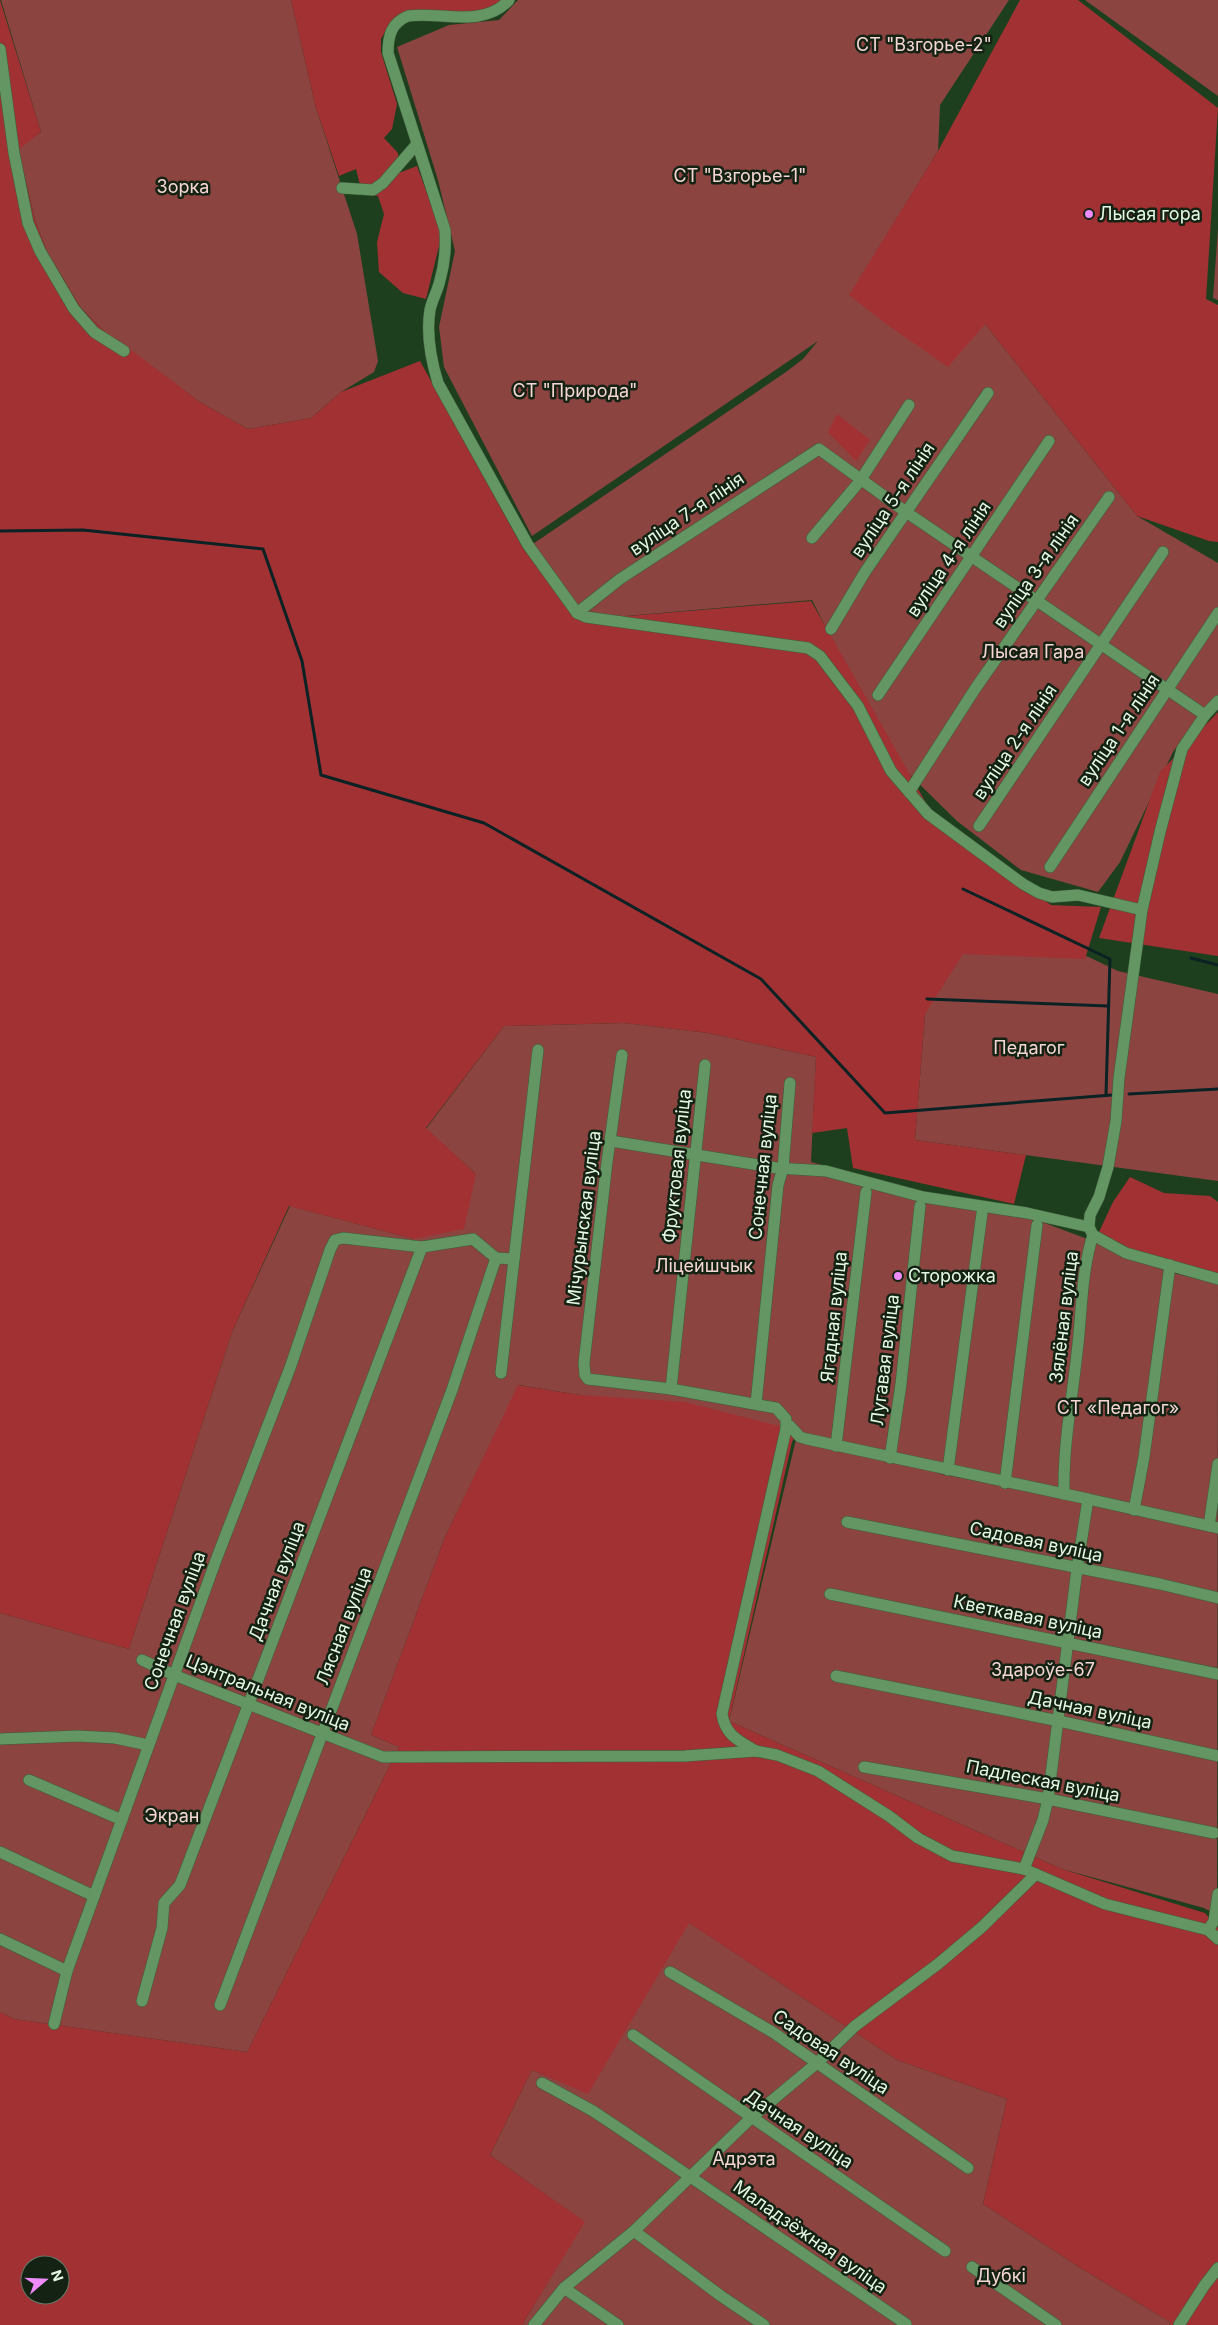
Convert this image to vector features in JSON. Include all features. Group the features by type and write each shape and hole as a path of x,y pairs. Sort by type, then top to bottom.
{"street":[{"path":"508,0 493,12 478,16 419,14 400,19 392,27 388,40 388,53 416,145 445,230 446,250 441,279 430,310 431,359 438,383 528,545 577,613 586,617 808,648 820,656 858,706 891,771 928,814 1023,884 1039,893 1052,896 1078,895 1142,910"},
{"path":"0,48 14,153 28,223 40,252 74,310 94,332 124,351"},
{"path":"342,188 372,190 384,183 416,145"},
{"name":"вуліца 5-я лінія","path":"831,629 865,572 988,393"},
{"path":"812,538 860,481 908,405"},
{"name":"вуліца 4-я лінія","path":"878,695 1049,441"},
{"name":"вуліца 7-я лінія","path":"577,613 620,579 819,449 860,481"},
{"path":"860,481 1166,690 1205,714"},
{"name":"вуліца 3-я лінія","path":"909,792 975,689 1109,497"},
{"name":"вуліца 2-я лінія","path":"979,826 1163,552"},
{"name":"вуліца 1-я лінія","path":"1050,867 1218,613"},
{"name":"Зялёная вуліца","path":"1064,1494 1065,1436 1078,1351 1081,1303 1091,1231 1090,1215 1099,1197 1108,1167 1116,1121 1119,1078 1142,910 1182,749 1205,714 1218,701"},
{"path":"501,1373 538,1050"},
{"name":"Мічурынская вуліца","path":"622,1055 584,1363 585,1375 588,1379 594,1381 671,1389"},
{"name":"Фруктовая вуліца","path":"671,1389 705,1065"},
{"name":"Сонечная вуліца","path":"756,1404 777,1194 783,1168 790,1083"},
{"path":"611,1141 696,1156 783,1168 826,1171 923,1197 1027,1213 1091,1231 1126,1253 1218,1279"},
{"name":"Ягадная вуліца","path":"836,1446 866,1192"},
{"name":"Лугавая вуліца","path":"890,1458 901,1384 920,1206"},
{"path":"948,1470 982,1213"},
{"path":"1005,1483 1037,1225"},
{"name":"Сонечная вуліца","path":"54,2024 67,1971 174,1674 290,1368 330,1250 335,1240 343,1238 422,1247"},
{"path":"422,1247 473,1238 496,1258 514,1259"},
{"name":"Дачная вуліца","path":"142,2001 162,1928 164,1903 180,1885 422,1247"},
{"name":"Лясная вуліца","path":"220,2005 452,1390 496,1258"},
{"path":"1134,1510 1144,1457 1170,1265"},
{"path":"671,1389 776,1408 782,1412 786,1419 786,1429 722,1714 724,1726 731,1735 756,1751 776,1754 818,1771 889,1816 918,1838 952,1856 1024,1869 1105,1904 1208,1930 1218,1939"},
{"path":"786,1429 790,1426 800,1437 836,1446 1214,1527 1218,1464"},
{"path":"1024,1869 1043,1820 1048,1799 1069,1645 1077,1569 1088,1499"},
{"name":"Садовая вуліца","path":"847,1522 1160,1584 1218,1598"},
{"name":"Кветкавая вуліца","path":"830,1594 1069,1645 1218,1674"},
{"name":"Цэнтральная вуліца","path":"142,1660 383,1757 684,1756 756,1751"},
{"name":"Дачная вуліца","path":"836,1676 1059,1720 1218,1756"},
{"path":"0,1739 78,1736 115,1738 148,1746"},
{"name":"Падлеская вуліца","path":"864,1767 1048,1799 1214,1833"},
{"path":"29,1780 122,1820"},
{"path":"0,1852 94,1896"},
{"path":"534,2325 564,2288 634,2231 751,2118 817,2063 854,2026 938,1964 982,1927 1036,1874"},
{"path":"1208,1930 1214,1921 1218,1894"},
{"path":"0,1939 67,1971"},
{"name":"Садовая вуліца","path":"670,1972 774,2033 968,2168"},
{"name":"Дачная вуліца","path":"633,2035 945,2251"},
{"name":"Маладзёжная вуліца","path":"542,2082 593,2111 906,2324"},
{"path":"634,2231 721,2296 764,2325"},
{"path":"972,2268 1056,2325"},
{"path":"1179,2325 1218,2268"},
{"path":"564,2288 618,2325"}],"green space":[{"name":"Зорка","path":"1,0 291,0 316,108 357,234 378,361 374,372 341,392 311,418 248,429 200,402 109,336 81,308 47,252 35,220 18,149 41,132"},
{"path":"518,0 1009,0 940,105 938,151 850,295 985,324 1137,516 1218,563 1218,695 1197,717 1173,752 1120,862 1098,892 1021,870 957,821 904,769 862,699 812,600 579,620 524,550 786,372 803,359 818,341 532,536 444,367 439,327 455,251 438,180 397,47 449,25 499,20"},
{"path":"1085,0 1218,0 1218,96"},
{"path":"1218,229 1218,300 1213,298"},
{"name":"Педагог","path":"960,896 1118,971 1218,994 1218,1181 915,1140 925,1014"},
{"path":"624,1023 708,1033 816,1057 811,1162 1041,1222 1007,1486 930,1472 1007,1487 1042,1222 1170,1270 1116,1253 1169,1272 1218,1284 1217,1915 1204,1908 1062,1869 729,1721 798,1431 519,1385 445,1537 371,1735 399,1747 247,2052 14,2019 0,2012 0,1613 129,1649 232,1332 290,1206 414,1239 476,1174 426,1129 504,1026"},
{"name":"Адрэта","path":"688,1922 897,2060 1007,2099 983,2204 1082,2269 1170,2322 1169,2325 522,2325 584,2222 490,2155 532,2070 588,2093"}],"shaded area":[{"path":"0,0 41,132 18,150 35,220 47,252 81,308 109,336 127,347 200,402 248,429 311,418 341,392 420,361 524,550 579,620 811,601 938,824 1051,905 1101,907 1085,959 963,954 925,1014 915,1140 1026,1155 1014,1204 853,1168 847,1128 812,1133 816,1057 708,1033 624,1023 504,1026 426,1128 476,1174 464,1229 414,1239 289,1206 232,1332 129,1649 0,1613"},
{"path":"291,0 509,0 493,12 419,14 388,27 381,39 381,52 397,104 392,129 384,138 398,153 399,173 417,166 442,234 426,299 403,293 379,272 377,242 384,214 378,196 362,193 356,169 339,176 316,108"},
{"path":"1020,0 1078,0 1218,108 1206,299 1218,305 1218,542 1209,541 1137,516 985,324 948,367 849,295 938,151"},
{"path":"837,414 870,440 856,461 828,432"},
{"path":"1218,712 1218,956 1099,938 1160,772"},
{"path":"1130,1177 1164,1193 1210,1196 1218,1202 1218,1279 1170,1270 1099,1232 1113,1202"},
{"path":"518,1385 580,1395 685,1402 798,1431 792,1442 729,1721 1062,1869 1205,1913 1218,1928 1218,2325 1169,2325 1170,2322 1082,2269 983,2204 1007,2099 897,2060 689,1923 588,2094 532,2070 490,2155 585,2222 522,2325 0,2325 0,2012 14,2019 247,2052 399,1747 371,1735 445,1537"}],"waterway":[{"path":"0,531 83,530 263,549 302,661 321,775 484,823 761,979 885,1113 1112,1095"},
{"path":"963,889 1110,959 1106,1095"},
{"path":"1191,958 1218,965"},
{"path":"927,999 1108,1006"},
{"path":"1129,1094 1218,1089"}],"place":[{"name":"Лысая гора","path":"1089,214"},
{"name":"Сторожка","path":"898,1276"}],"park label":[{"name":"СТ \"Взгорье-2\"","path":"924,45"},
{"name":"СТ \"Взгорье-1\"","path":"740,176"},
{"name":"СТ \"Природа\"","path":"575,391"},
{"name":"Лысая Гара","path":"1033,652"},
{"name":"Ліцейшчык","path":"704,1266"},
{"name":"СТ «Педагог»","path":"1118,1408"},
{"name":"Здароўе-67","path":"1043,1670"},
{"name":"Экран","path":"172,1816"},
{"name":"Дубкі","path":"1001,2276"}]}
